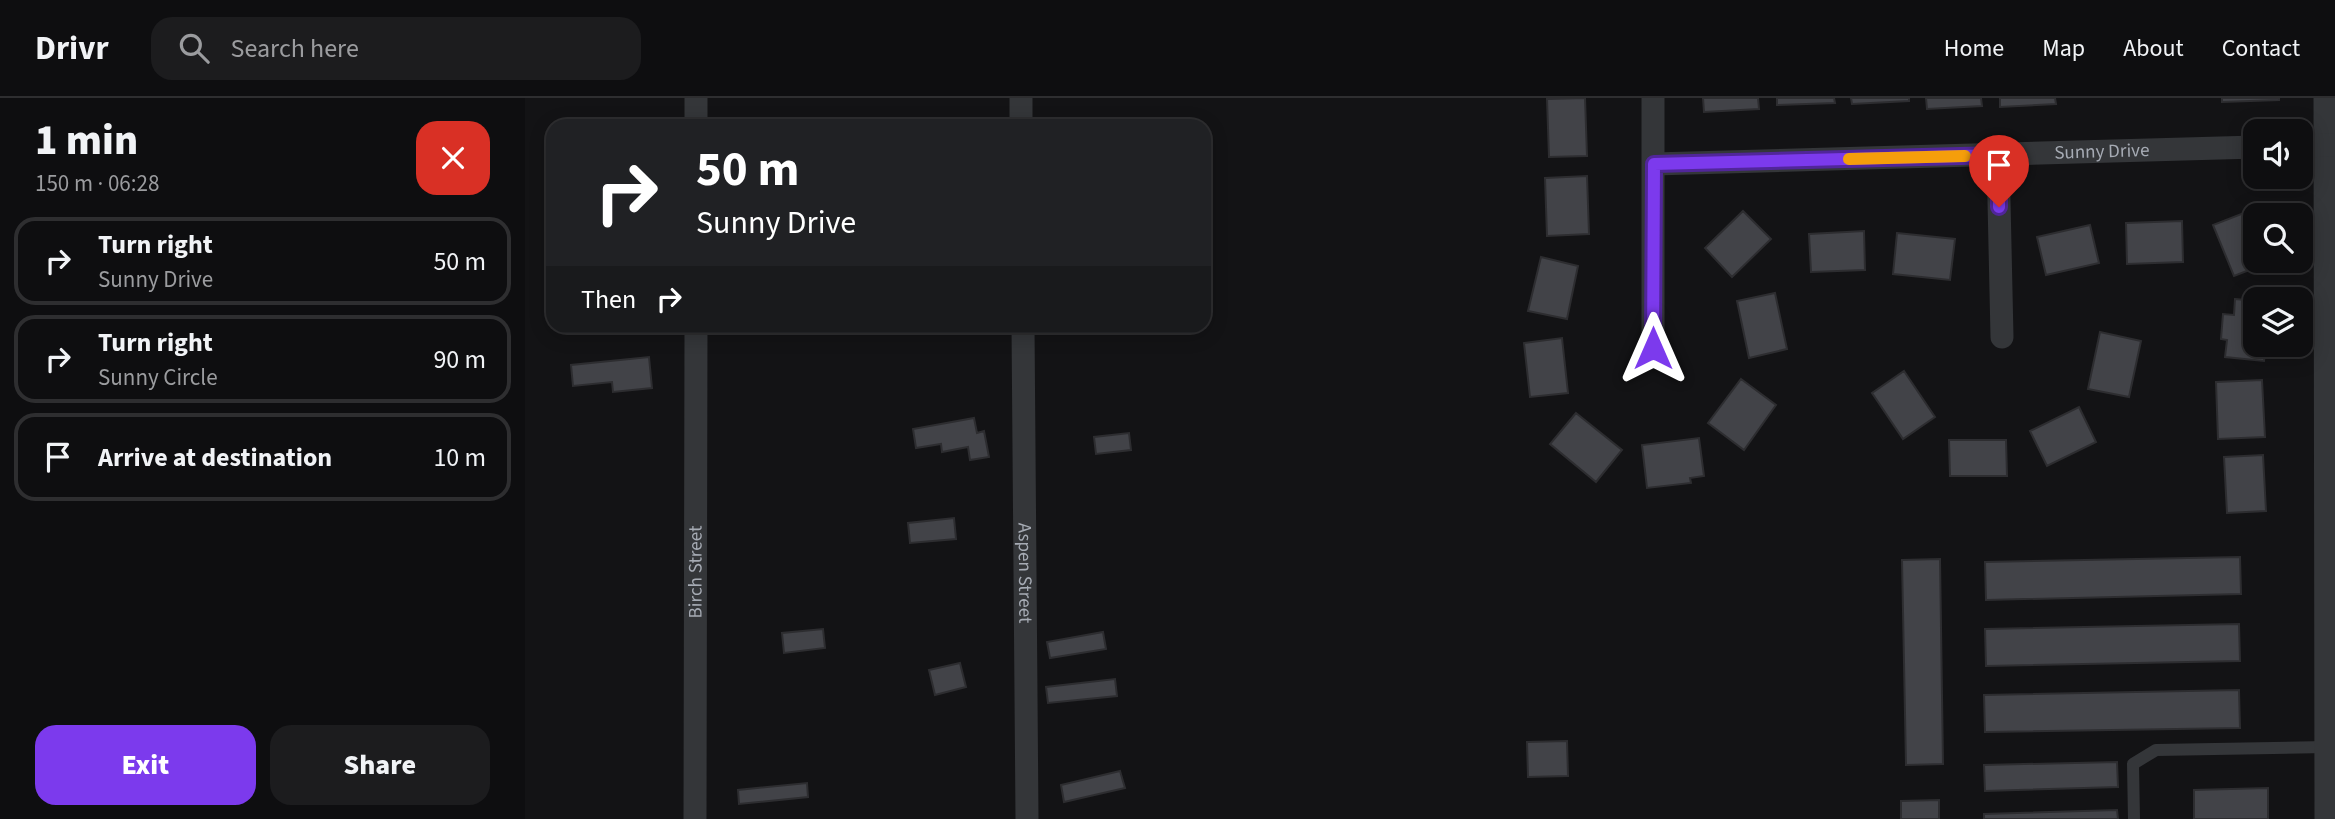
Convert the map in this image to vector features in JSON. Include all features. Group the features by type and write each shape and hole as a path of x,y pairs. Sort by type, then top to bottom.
{"street":[{"path":"696,98 696,119"},
{"path":"1021,98 1021,119"},
{"path":"1653,98 1653,348"},
{"path":"2325,98 2330,145 2330,529 2326,819"},
{"name":"Sunny Drive","path":"1654,164 2243,147"},
{"path":"1999,155 2002,337"},
{"name":"Birch Street","path":"695,819 696,333"},
{"name":"Aspen Street","path":"1023,333 1027,819"}],"lane":[{"path":"2134,819 2133,764 2156,750 2326,747"}],"building":[{"path":"1585,98 1587,156 1549,157 1547,99"},
{"path":"1703,98 1758,98 1759,109 1704,112"},
{"path":"1777,98 1834,98 1835,103 1777,105"},
{"path":"1851,98 1909,98 1909,101 1852,104"},
{"path":"1926,98 1981,98 1982,106 1927,109"},
{"path":"2000,98 2055,98 2056,104 2000,107"},
{"path":"2222,98 2279,98 2279,100 2222,102"},
{"path":"1587,176 1589,234 1547,236 1545,178"},
{"path":"1743,211 1771,239 1732,277 1705,248"},
{"path":"2243,213 2243,272 2234,276 2213,225"},
{"path":"2182,221 2183,262 2127,264 2126,223"},
{"path":"2090,225 2099,263 2046,275 2037,237"},
{"path":"1864,231 1865,270 1811,272 1809,234"},
{"path":"1897,233 1955,239 1950,280 1893,274"},
{"path":"1541,257 1578,266 1567,319 1528,311"},
{"path":"1775,293 1787,349 1749,358 1737,301"},
{"path":"2235,299 2243,300 2243,357 2264,357 2264,361 2225,357 2227,340 2221,339 2223,314 2234,315"},
{"path":"2100,332 2141,341 2129,397 2088,389"},
{"path":"1562,338 1568,393 1530,397 1524,343"},
{"path":"649,357 652,388 613,392 612,382 573,386 571,365"},
{"path":"1904,371 1935,417 1903,439 1872,393"},
{"path":"1741,379 1776,405 1744,450 1708,423"},
{"path":"2262,380 2265,437 2218,439 2216,382"},
{"path":"2079,407 2096,442 2047,466 2030,431"},
{"path":"1576,413 1622,450 1596,482 1550,444"},
{"path":"974,418 977,433 984,431 989,457 970,460 968,447 942,452 941,444 916,448 913,429"},
{"path":"1129,433 1131,450 1096,454 1094,437"},
{"path":"1699,438 1704,476 1690,478 1691,483 1647,488 1642,445"},
{"path":"1949,440 2006,440 2007,476 1950,476"},
{"path":"2263,455 2266,511 2227,513 2224,457"},
{"path":"954,518 956,539 910,543 908,523"},
{"path":"2240,557 2241,594 1986,600 1985,562"},
{"path":"1940,559 1943,764 1906,765 1902,560"},
{"path":"2239,624 2240,661 1986,666 1985,629"},
{"path":"823,629 825,648 784,653 782,633"},
{"path":"1103,632 1106,649 1050,658 1047,642"},
{"path":"960,663 966,687 935,695 929,670"},
{"path":"1115,679 1117,696 1048,703 1046,687"},
{"path":"2239,690 2240,728 1985,732 1984,695"},
{"path":"1567,741 1568,776 1528,777 1527,742"},
{"path":"2117,762 2118,787 1985,791 1984,765"},
{"path":"1120,771 1125,788 1064,802 1061,785"},
{"path":"807,783 808,797 739,804 738,790"},
{"path":"2268,788 2268,819 2194,819 2194,790"},
{"path":"1939,800 1939,819 1901,819 1901,801"},
{"path":"2117,810 2118,819 1984,819 1984,814"}],"slow traffic":[{"path":"1849,159 1965,156"}],"route":[{"path":"1653,348 1654,164 1999,155 1999,207"}]}
